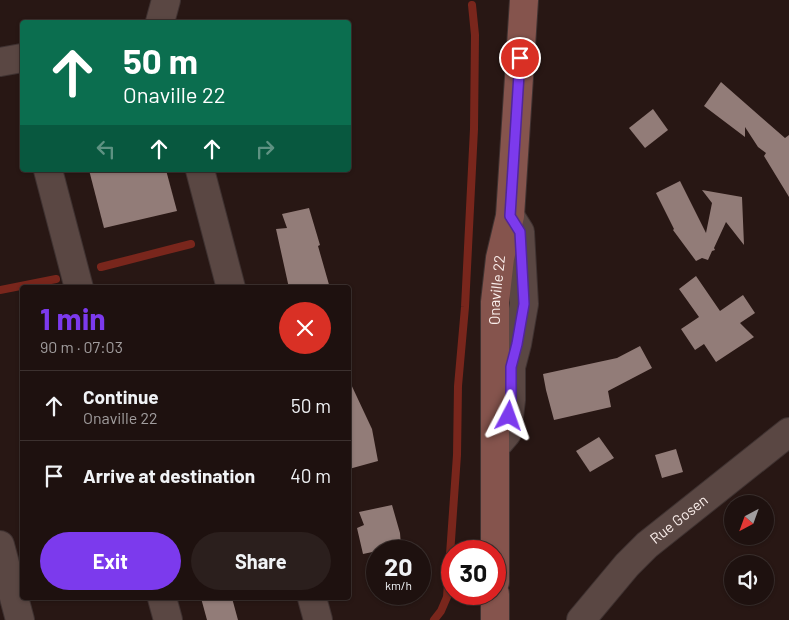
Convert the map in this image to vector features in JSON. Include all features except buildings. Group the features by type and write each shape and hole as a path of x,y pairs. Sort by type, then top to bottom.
{"street":[{"path":"161,20 166,0"},
{"name":"Onaville 22","path":"495,540 495,302 500,258 510,216 524,0"},
{"path":"49,172 78,285"},
{"path":"201,172 230,285"},
{"name":"Rue Gosen","path":"581,620 627,564 647,545 789,432"},
{"path":"0,544 20,620"},
{"path":"163,600 168,620"},
{"path":"313,600 318,620"},
{"path":"495,605 495,620"}],"waterway":[{"path":"434,620 441,611 447,597 457,455 458,386 465,307 474,129 475,35 472,5"},
{"path":"101,267 191,244"},
{"path":"25,285 56,279"},
{"path":"0,290 20,286"}],"route":[{"path":"509,416 511,367 524,304 520,232 510,216 520,58"}]}
